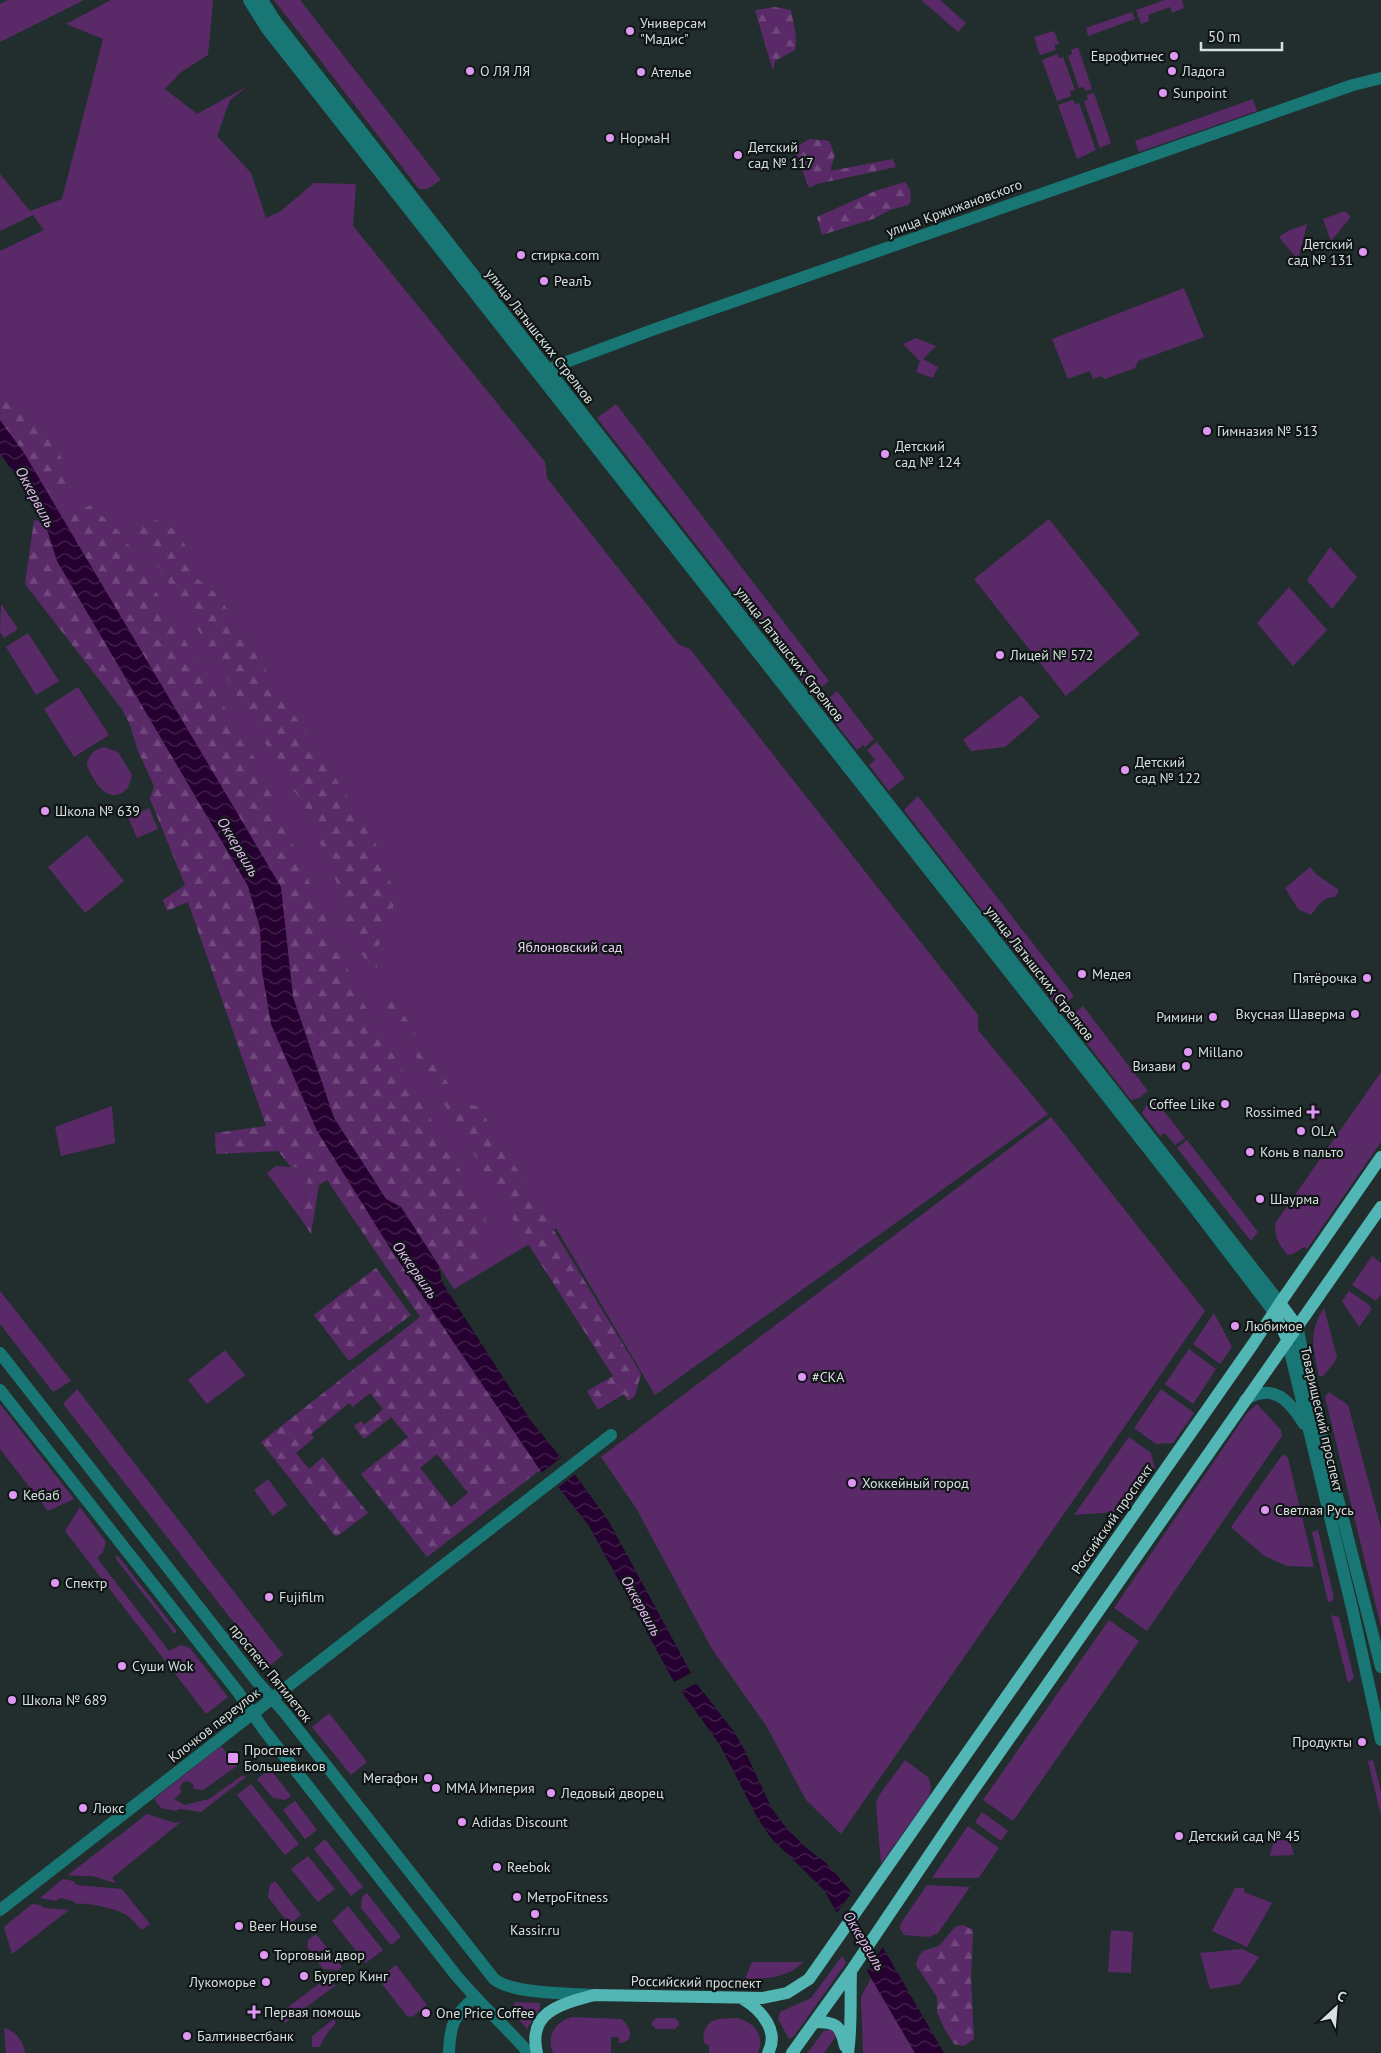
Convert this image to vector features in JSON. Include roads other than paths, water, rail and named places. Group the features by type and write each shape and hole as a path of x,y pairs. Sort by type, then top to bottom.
{"main road":[{"name":"Российский проспект","path":"537,2053 535,2035 543,2017 559,2006 594,1995 743,1999 774,1997 797,1988 809,1979 1253,1344 1381,1157"},
{"path":"792,2053 852,1971 883,1923 1296,1326 1323,1292 1381,1207"},
{"name":"улица Латышских Стрелков","path":"1277,1308 1296,1326"},
{"name":"Товарищеский проспект","path":"1277,1308 1287,1339"},
{"path":"848,2053 852,1971"},
{"path":"743,1999 762,2013 768,2022 771,2044 768,2053"},
{"path":"815,2022 830,2023 839,2028 848,2053"}],"street":[{"name":"улица Латышских Стрелков","path":"249,0 266,29 544,373"},
{"name":"улица Латышских Стрелков","path":"262,0 282,30 544,373 1277,1308"},
{"name":"улица Кржижановского","path":"544,373 655,329 1353,84 1381,78"},
{"name":"Товарищеский проспект","path":"1296,1326 1313,1402 1381,1667"},
{"name":"Товарищеский проспект","path":"1287,1339 1381,1740"},
{"name":"проспект Пятилеток","path":"0,1353 243,1664 494,1979 504,1986 517,1989 594,1995"},
{"path":"0,1390 238,1692 253,1714 474,1998 496,2017 529,2053"},
{"path":"1245,1400 1259,1392 1273,1393 1295,1410 1309,1433"},
{"name":"Клочков переулок","path":"0,1910 611,1435"},
{"path":"1367,1675 1381,1671"},
{"path":"449,2053 453,2022 462,2008 474,1998"}],"water":[{"name":"Оккервиль","path":"0,420 24,453 281,887 293,997 334,1118 386,1199 401,1207 439,1266 442,1282 531,1421 576,1476 608,1520 697,1684 735,1733 771,1807 783,1824 805,1847 826,1863 849,1889 944,2053 915,2053 871,1978 825,1891 771,1838 758,1819 720,1745 673,1680 589,1526 560,1489 540,1470 390,1248 317,1131 271,1024 262,971 260,928 248,886 57,561 45,523 34,503 0,453"}],"place":[{"name":"Универсам \"Мадис\"","path":"630,31"},
{"name":"Еврофитнес","path":"1174,56"},
{"name":"О ЛЯ ЛЯ","path":"470,71"},
{"name":"Ладога","path":"1172,71"},
{"name":"Ателье","path":"641,72"},
{"name":"Sunpoint","path":"1163,93"},
{"name":"НормаН","path":"610,138"},
{"name":"Детский сад № 117","path":"738,155"},
{"name":"Детский сад № 131","path":"1363,252"},
{"name":"стирка.com","path":"521,255"},
{"name":"РеалЪ","path":"544,281"},
{"name":"Гимназия № 513","path":"1207,431"},
{"name":"Детский сад № 124","path":"885,454"},
{"name":"Лицей № 572","path":"1000,655"},
{"name":"Детский сад № 122","path":"1125,770"},
{"name":"Школа № 639","path":"45,811"},
{"name":"Медея","path":"1082,974"},
{"name":"Пятёрочка","path":"1367,978"},
{"name":"Вкусная Шаверма","path":"1355,1014"},
{"name":"Римини","path":"1213,1017"},
{"name":"Millano","path":"1188,1052"},
{"name":"Визави","path":"1186,1066"},
{"name":"Coffee Like","path":"1225,1104"},
{"name":"Rossimed","path":"1313,1112"},
{"name":"OLA","path":"1301,1131"},
{"name":"Конь в пальто","path":"1250,1152"},
{"name":"Шаурма","path":"1260,1199"},
{"name":"Любимое","path":"1235,1326"},
{"name":"#СКА","path":"802,1377"},
{"name":"Хоккейный город","path":"852,1483"},
{"name":"Кебаб","path":"13,1495"},
{"name":"Светлая Русь","path":"1265,1510"},
{"name":"Спектр","path":"55,1583"},
{"name":"Fujifilm","path":"269,1597"},
{"name":"Суши Wok","path":"122,1666"},
{"name":"Школа № 689","path":"12,1700"},
{"name":"Продукты","path":"1362,1742"},
{"name":"Проспект Большевиков","path":"233,1758"},
{"name":"Мегафон","path":"428,1778"},
{"name":"ММА Империя","path":"436,1788"},
{"name":"Ледовый дворец","path":"551,1793"},
{"name":"Люкс","path":"83,1808"},
{"name":"Adidas Discount","path":"462,1822"},
{"name":"Детский сад № 45","path":"1179,1836"},
{"name":"Reebok","path":"497,1867"},
{"name":"МетроFitness","path":"517,1897"},
{"name":"Kassir.ru","path":"535,1914"},
{"name":"Beer House","path":"239,1926"},
{"name":"Торговый двор","path":"264,1955"},
{"name":"Бургер Кинг","path":"304,1976"},
{"name":"Лукоморье","path":"266,1982"},
{"name":"Первая помощь","path":"254,2012"},
{"name":"One Price Coffee","path":"426,2013"},
{"name":"Балтинвестбанк","path":"187,2036"}],"park label":[{"name":"Яблоновский сад","path":"570,947"}]}
